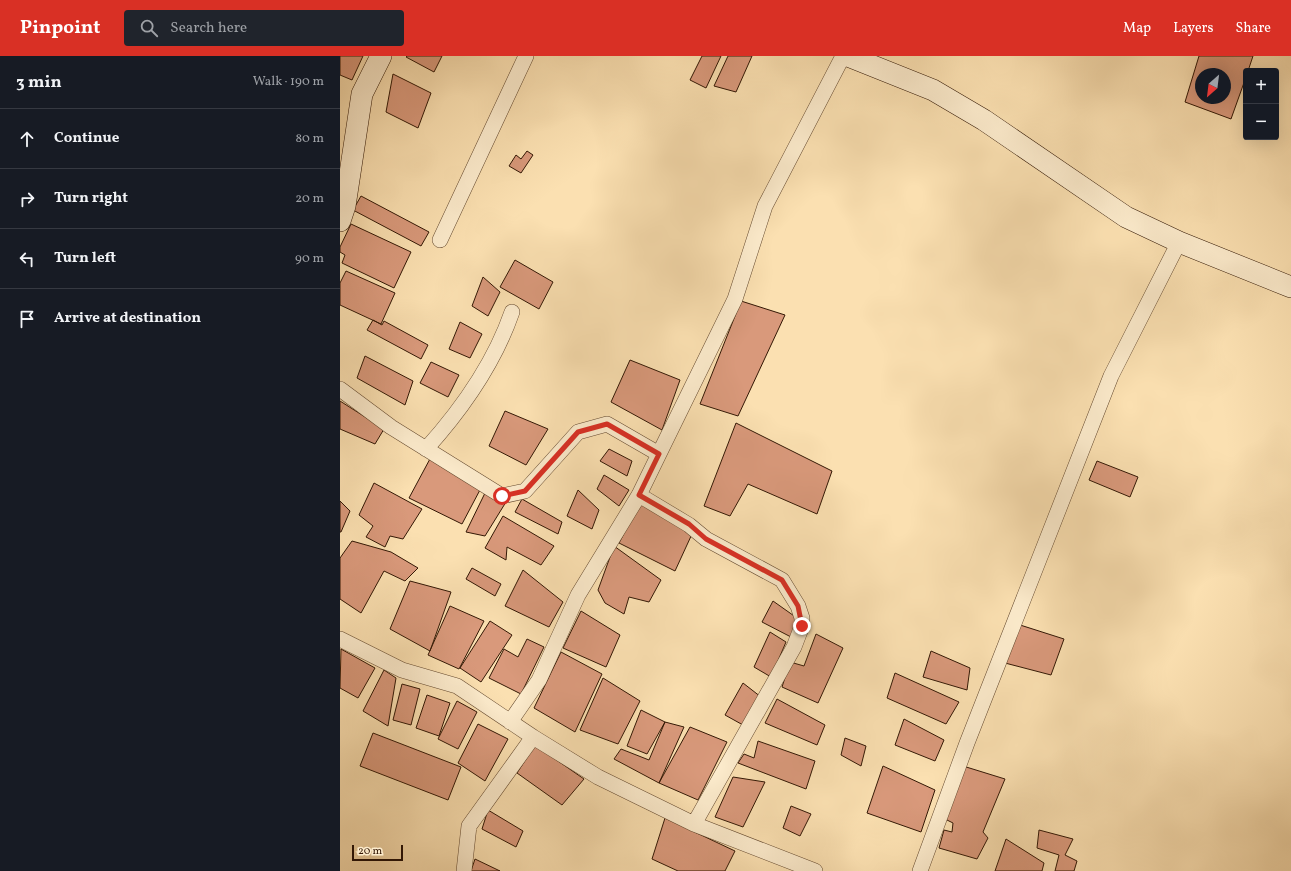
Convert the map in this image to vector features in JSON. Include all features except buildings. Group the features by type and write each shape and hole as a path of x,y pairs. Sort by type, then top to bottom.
{"street":[{"path":"340,221 344,206 362,94 380,56"},
{"path":"440,240 526,56"},
{"path":"510,722 539,680 578,595 639,495 735,299 765,206 843,56"},
{"path":"848,56 933,90 984,120 1126,217 1179,242 1291,287"},
{"path":"920,871 967,742 1111,376 1179,242"},
{"path":"426,448 453,420 479,381 504,335 512,312"},
{"path":"340,389 391,427 502,496 525,491 578,432 607,424 659,454"},
{"path":"639,495 689,524 706,539 782,580 798,606 802,618 802,626 794,647 694,824"},
{"path":"340,639 402,670 457,686 533,737 598,777 694,824 815,871"},
{"path":"464,871 469,826 533,737"}],"route":[{"path":"502,496 525,491 578,432 607,424 659,454 639,495 689,524 706,539 782,580 798,606 802,618 802,626"}]}
